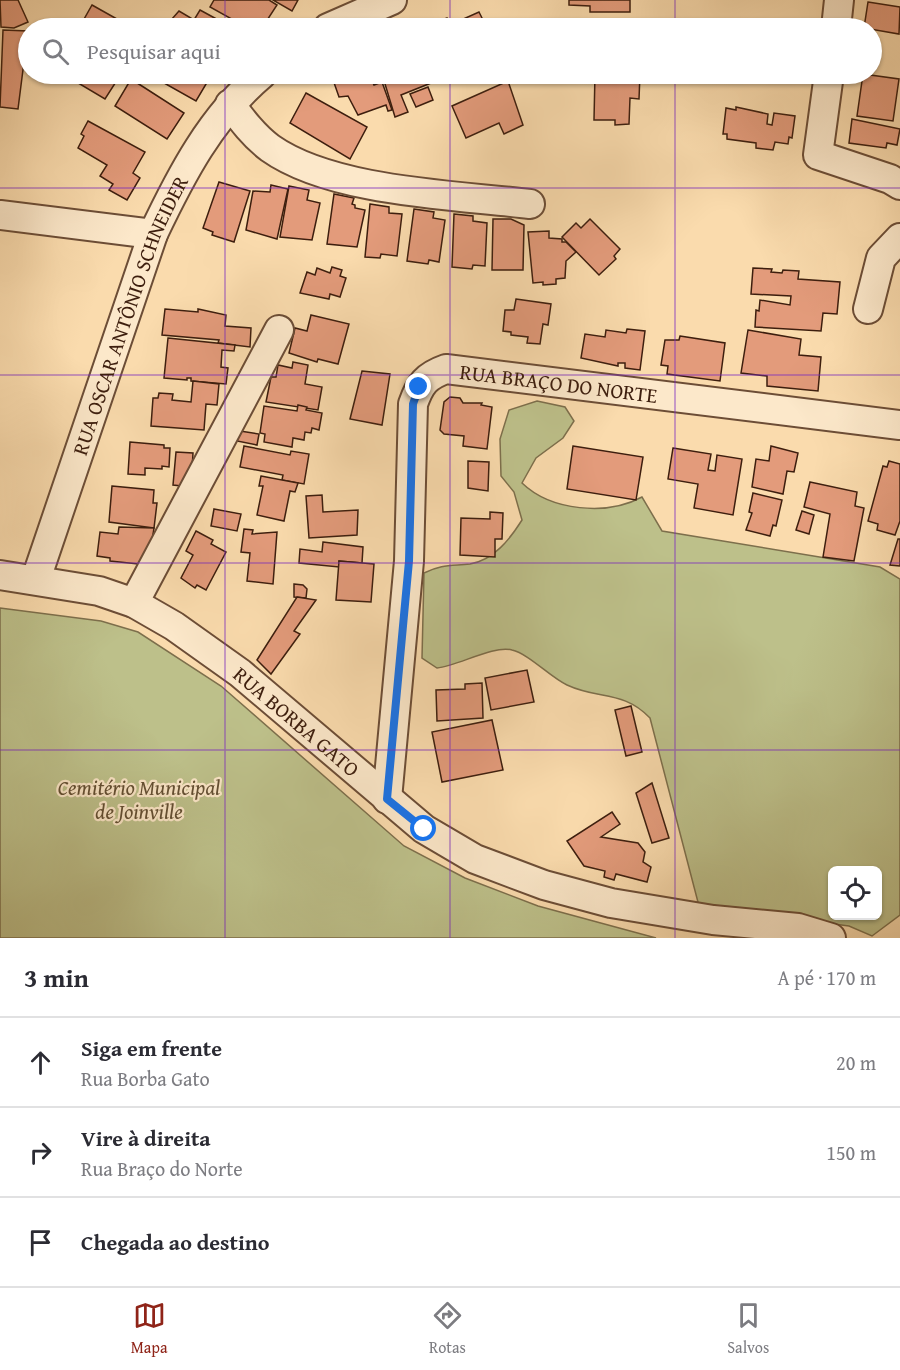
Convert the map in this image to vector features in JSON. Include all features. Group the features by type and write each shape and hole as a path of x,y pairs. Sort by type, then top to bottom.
{"street":[{"path":"351,18 392,0"},
{"path":"837,18 839,0"},
{"name":"RUA OSCAR ANTÔNIO SCHNEIDER","path":"36,579 153,234 189,163 230,104 251,84"},
{"path":"828,84 818,155 890,179 900,185"},
{"path":"230,104 255,135 271,149 298,163 371,184 530,204"},
{"path":"0,215 153,234"},
{"path":"868,309 880,258 900,238"},
{"path":"134,603 279,330"},
{"name":"RUA BRAÇO DO NORTE","path":"387,799 409,561 413,404 419,387 429,375 446,369 900,425"},
{"name":"RUA BORBA GATO","path":"0,574 99,591 134,603 174,626 240,673 387,799 450,846 506,872 544,885 631,907 712,920 798,928 831,938"}],"green space":[{"path":"537,401 565,407 574,421 563,438 536,458 522,483 548,500 580,508 596,508 613,507 642,497 662,531 880,567 900,579 900,915 872,936 849,926 699,906 650,718 640,709 620,699 590,693 567,685 519,652 512,650 495,650 437,668 422,658 424,573 441,567 479,562 487,558 507,541 522,520 514,492 501,476 500,439 509,410"},
{"name":"Cemitério Municipal de Joinville","path":"0,608 101,621 138,632 221,686 404,846 465,878 538,906 656,938 0,938"}],"building":[{"path":"0,0 18,0 26,18 18,18 18,26 14,28 1,27"},
{"path":"214,0 269,0 277,5 269,18 230,18 210,7"},
{"path":"273,0 298,0 292,11"},
{"path":"569,0 630,0 630,12 590,12 590,6 569,5"},
{"path":"868,2 900,7 899,34 882,31 882,18 866,18"},
{"path":"92,5 115,18 85,18"},
{"path":"200,10 215,18 195,18"},
{"path":"179,11 191,18 173,18"},
{"path":"479,12 482,18 466,18"},
{"path":"3,30 18,31 18,84 21,84 18,109 0,107"},
{"path":"882,77 899,79 893,121 857,116 862,84 882,84"},
{"path":"80,84 115,84 105,99"},
{"path":"128,84 139,84 184,113 167,139 115,106"},
{"path":"166,84 206,84 196,101"},
{"path":"334,84 383,84 392,110 388,111 386,105 358,115 348,96 339,97"},
{"path":"385,84 428,84 401,95 408,112 395,117"},
{"path":"501,84 509,84 523,125 504,134 499,123 466,138 452,106"},
{"path":"595,84 640,84 639,99 630,98 629,124 615,125 615,120 594,120"},
{"path":"428,87 433,100 416,107 410,94"},
{"path":"306,93 367,127 350,159 290,123"},
{"path":"736,107 768,114 767,124 772,125 774,113 795,116 792,138 789,137 788,144 775,142 773,150 756,148 756,143 727,139 727,134 723,134 726,108 736,110"},
{"path":"852,119 900,129 897,145 887,143 886,148 849,143"},
{"path":"88,121 145,152 133,173 140,178 127,200 109,190 113,184 100,176 107,165 78,148 84,136 81,134"},
{"path":"219,182 250,191 234,242 212,235 213,232 203,228"},
{"path":"271,185 288,189 277,239 246,230 253,191 270,192"},
{"path":"289,186 309,190 307,200 320,203 312,240 280,237"},
{"path":"334,194 354,198 352,204 355,208 365,210 357,247 327,244"},
{"path":"370,204 389,207 389,213 402,214 397,256 381,254 380,258 365,257"},
{"path":"414,209 434,212 433,218 445,220 439,262 429,260 428,264 407,261"},
{"path":"454,214 473,216 473,221 487,223 485,266 473,265 472,269 452,267"},
{"path":"493,219 511,219 524,225 523,270 492,270"},
{"path":"590,219 620,249 614,256 616,259 599,275 562,237 576,223 581,228"},
{"path":"549,231 549,238 562,239 562,242 566,242 576,252 566,261 565,278 556,279 556,284 533,283 528,232"},
{"path":"332,267 342,270 340,276 346,278 340,297 330,294 329,299 300,293 307,272 315,275 317,268 330,273"},
{"path":"753,268 772,269 771,272 782,273 783,270 799,271 798,279 840,282 837,314 823,313 821,331 755,327 756,310 759,311 760,300 790,305 791,296 751,294"},
{"path":"516,299 551,304 548,325 543,324 540,344 527,343 528,337 511,335 511,332 503,331 505,310 514,310"},
{"path":"165,309 198,312 198,309 226,315 225,326 251,328 250,347 218,343 219,340 162,335"},
{"path":"311,315 349,324 338,364 318,359 317,362 289,353 295,328 307,331"},
{"path":"627,329 645,331 640,370 625,368 625,363 618,363 618,366 581,358 585,334 605,337 606,330 626,333"},
{"path":"748,330 801,339 799,355 821,357 818,391 767,386 767,376 741,373"},
{"path":"680,336 725,343 720,381 667,374 668,366 661,365 665,340 679,340"},
{"path":"168,338 235,345 234,351 222,350 221,367 228,368 226,384 191,381 191,378 187,380 164,378"},
{"path":"293,362 308,365 305,384 322,387 318,410 266,402 271,377 276,377 278,365 292,368"},
{"path":"362,371 390,374 382,425 350,419"},
{"path":"193,381 219,384 217,405 206,404 204,430 151,426 153,398 158,398 159,393 173,394 172,400 191,402"},
{"path":"450,397 460,398 463,403 482,403 481,405 492,407 487,449 463,446 464,436 444,434 440,430 444,402"},
{"path":"298,405 307,407 306,410 322,413 319,430 312,428 311,433 305,432 304,440 293,438 292,447 264,442 265,434 260,433 264,406 297,411"},
{"path":"240,431 259,434 257,445 237,441"},
{"path":"130,442 164,445 164,448 170,448 169,467 145,468 145,475 128,474"},
{"path":"244,446 290,455 291,451 309,454 304,484 282,480 283,475 240,467"},
{"path":"573,446 643,457 636,500 567,489"},
{"path":"771,446 798,453 794,472 787,471 783,494 752,487 756,459 769,461"},
{"path":"673,448 711,454 708,470 715,471 717,455 742,459 733,515 694,508 698,484 668,479"},
{"path":"176,452 193,453 191,487 173,485"},
{"path":"468,461 489,462 488,491 468,488"},
{"path":"889,461 900,464 900,521 895,535 877,530 878,524 868,521 883,466 887,467"},
{"path":"261,476 298,483 295,492 290,491 284,521 257,515 263,486 259,486"},
{"path":"810,482 857,492 855,506 864,508 854,561 823,557 830,514 804,507"},
{"path":"112,486 154,490 153,503 157,503 154,528 109,522"},
{"path":"753,493 782,500 776,526 773,525 770,536 746,530 752,513 749,512"},
{"path":"322,495 323,512 358,510 357,535 309,538 306,496"},
{"path":"214,509 241,514 237,531 211,526"},
{"path":"802,511 814,515 809,534 796,530"},
{"path":"490,512 503,513 502,539 495,539 495,557 460,555 461,518 490,519"},
{"path":"119,527 154,528 148,565 110,561 110,558 97,556 100,532 118,534"},
{"path":"244,529 253,530 252,534 277,532 273,584 247,581 250,553 241,552"},
{"path":"196,531 213,540 211,544 226,552 206,590 197,585 195,588 181,578 193,555 186,551"},
{"path":"898,539 900,539 900,566 890,565"},
{"path":"323,542 363,547 362,563 339,561 339,567 299,563 300,549 322,552"},
{"path":"339,561 374,564 371,602 336,600"},
{"path":"294,584 303,585 307,589 306,598 294,597"},
{"path":"297,597 316,600 294,631 300,634 271,674 257,660"},
{"path":"527,670 534,702 491,710 485,678"},
{"path":"482,683 483,718 437,721 436,690 465,689 465,684"},
{"path":"631,706 642,752 626,756 615,710"},
{"path":"492,720 503,770 442,782 432,732"},
{"path":"652,783 669,838 652,843 636,793"},
{"path":"612,812 620,824 601,837 638,843 645,852 643,862 651,867 647,882 616,874 614,880 604,877 605,871 584,866 567,841"}],"route":[{"path":"419,387 413,404 409,561 387,799 424,829"}]}
